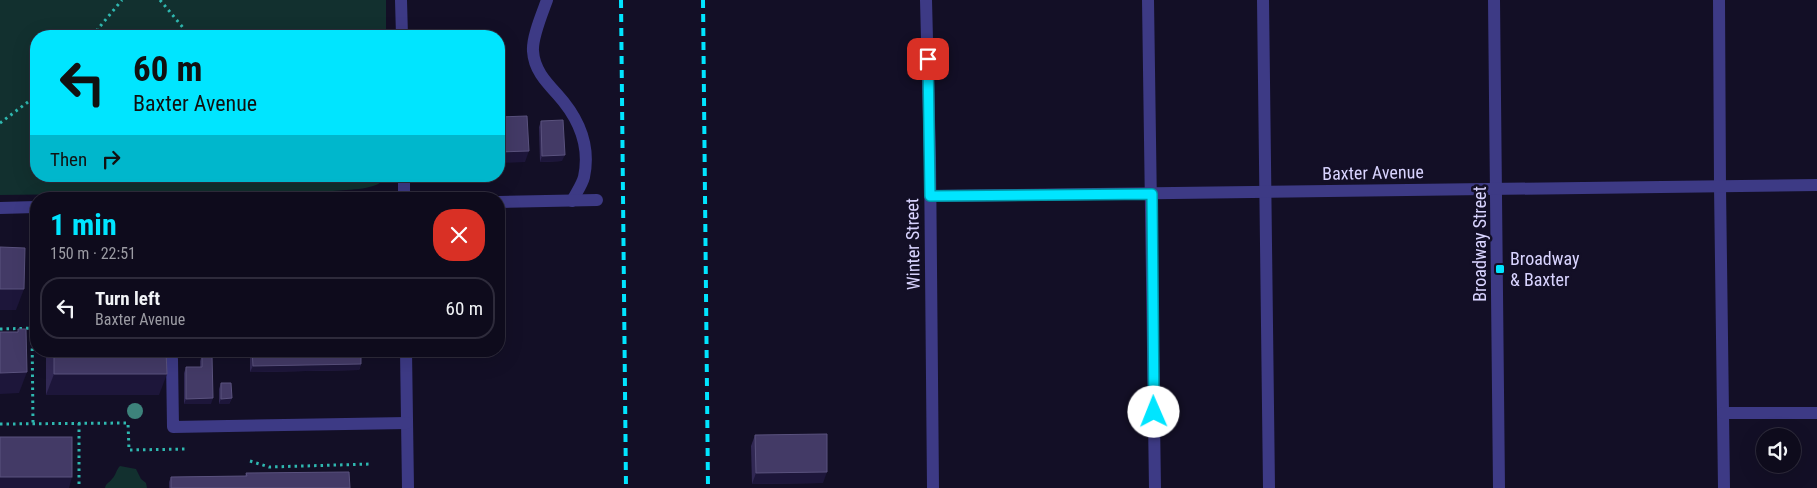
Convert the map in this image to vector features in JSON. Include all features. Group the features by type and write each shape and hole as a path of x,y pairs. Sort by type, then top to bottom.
{"street":[{"path":"401,0 402,30"},
{"path":"547,0 532,51 537,69 542,78 570,109 580,128 585,144 583,178 572,201"},
{"name":"Winter Street","path":"926,0 930,196 932,488"},
{"path":"1148,0 1155,488"},
{"path":"1263,0 1269,488"},
{"name":"Broadway Street","path":"1494,0 1499,488"},
{"path":"1719,0 1724,488"},
{"name":"Baxter Avenue","path":"930,196 1817,185"},
{"path":"505,202 597,200"},
{"path":"0,208 30,207"},
{"path":"406,357 408,488"},
{"path":"172,359 174,427 407,423"},
{"path":"1723,413 1817,413"}],"path":[{"path":"97,29 122,0"},
{"path":"160,0 185,30"},
{"path":"0,123 30,100"},
{"path":"0,329 30,328"},
{"path":"33,424 34,357"},
{"path":"79,423 79,488"},
{"path":"0,424 128,423 129,450 188,449"},
{"path":"250,461 269,467 372,464"}],"green space":[{"path":"0,0 386,0 386,30 30,30 30,182 381,182 370,187 333,191 30,192 30,195 0,195"},
{"path":"120,466 136,469 141,479 146,483 147,488 105,488"}],"building":[{"path":"527,116 529,151 505,152 505,117"},
{"path":"563,120 565,155 542,156 541,121"},
{"path":"0,247 25,248 24,289 0,289"},
{"path":"18,329 26,329 27,372 0,373 0,332 18,332"},
{"path":"54,357 166,357 167,374 54,374"},
{"path":"202,357 212,357 213,398 186,399 186,367 202,367"},
{"path":"252,357 361,357 361,364 253,366"},
{"path":"221,383 231,383 232,398 221,399"},
{"path":"827,434 827,472 756,473 755,435"},
{"path":"0,437 72,437 72,477 0,477"},
{"path":"349,472 350,488 171,488 171,477 247,476 246,473"}],"railway":[{"path":"621,0 626,488"},
{"path":"703,0 708,488"}],"place":[{"name":"Broadway & Baxter","path":"1500,269"}],"route":[{"path":"928,59 930,196 1152,194 1154,412"}]}
